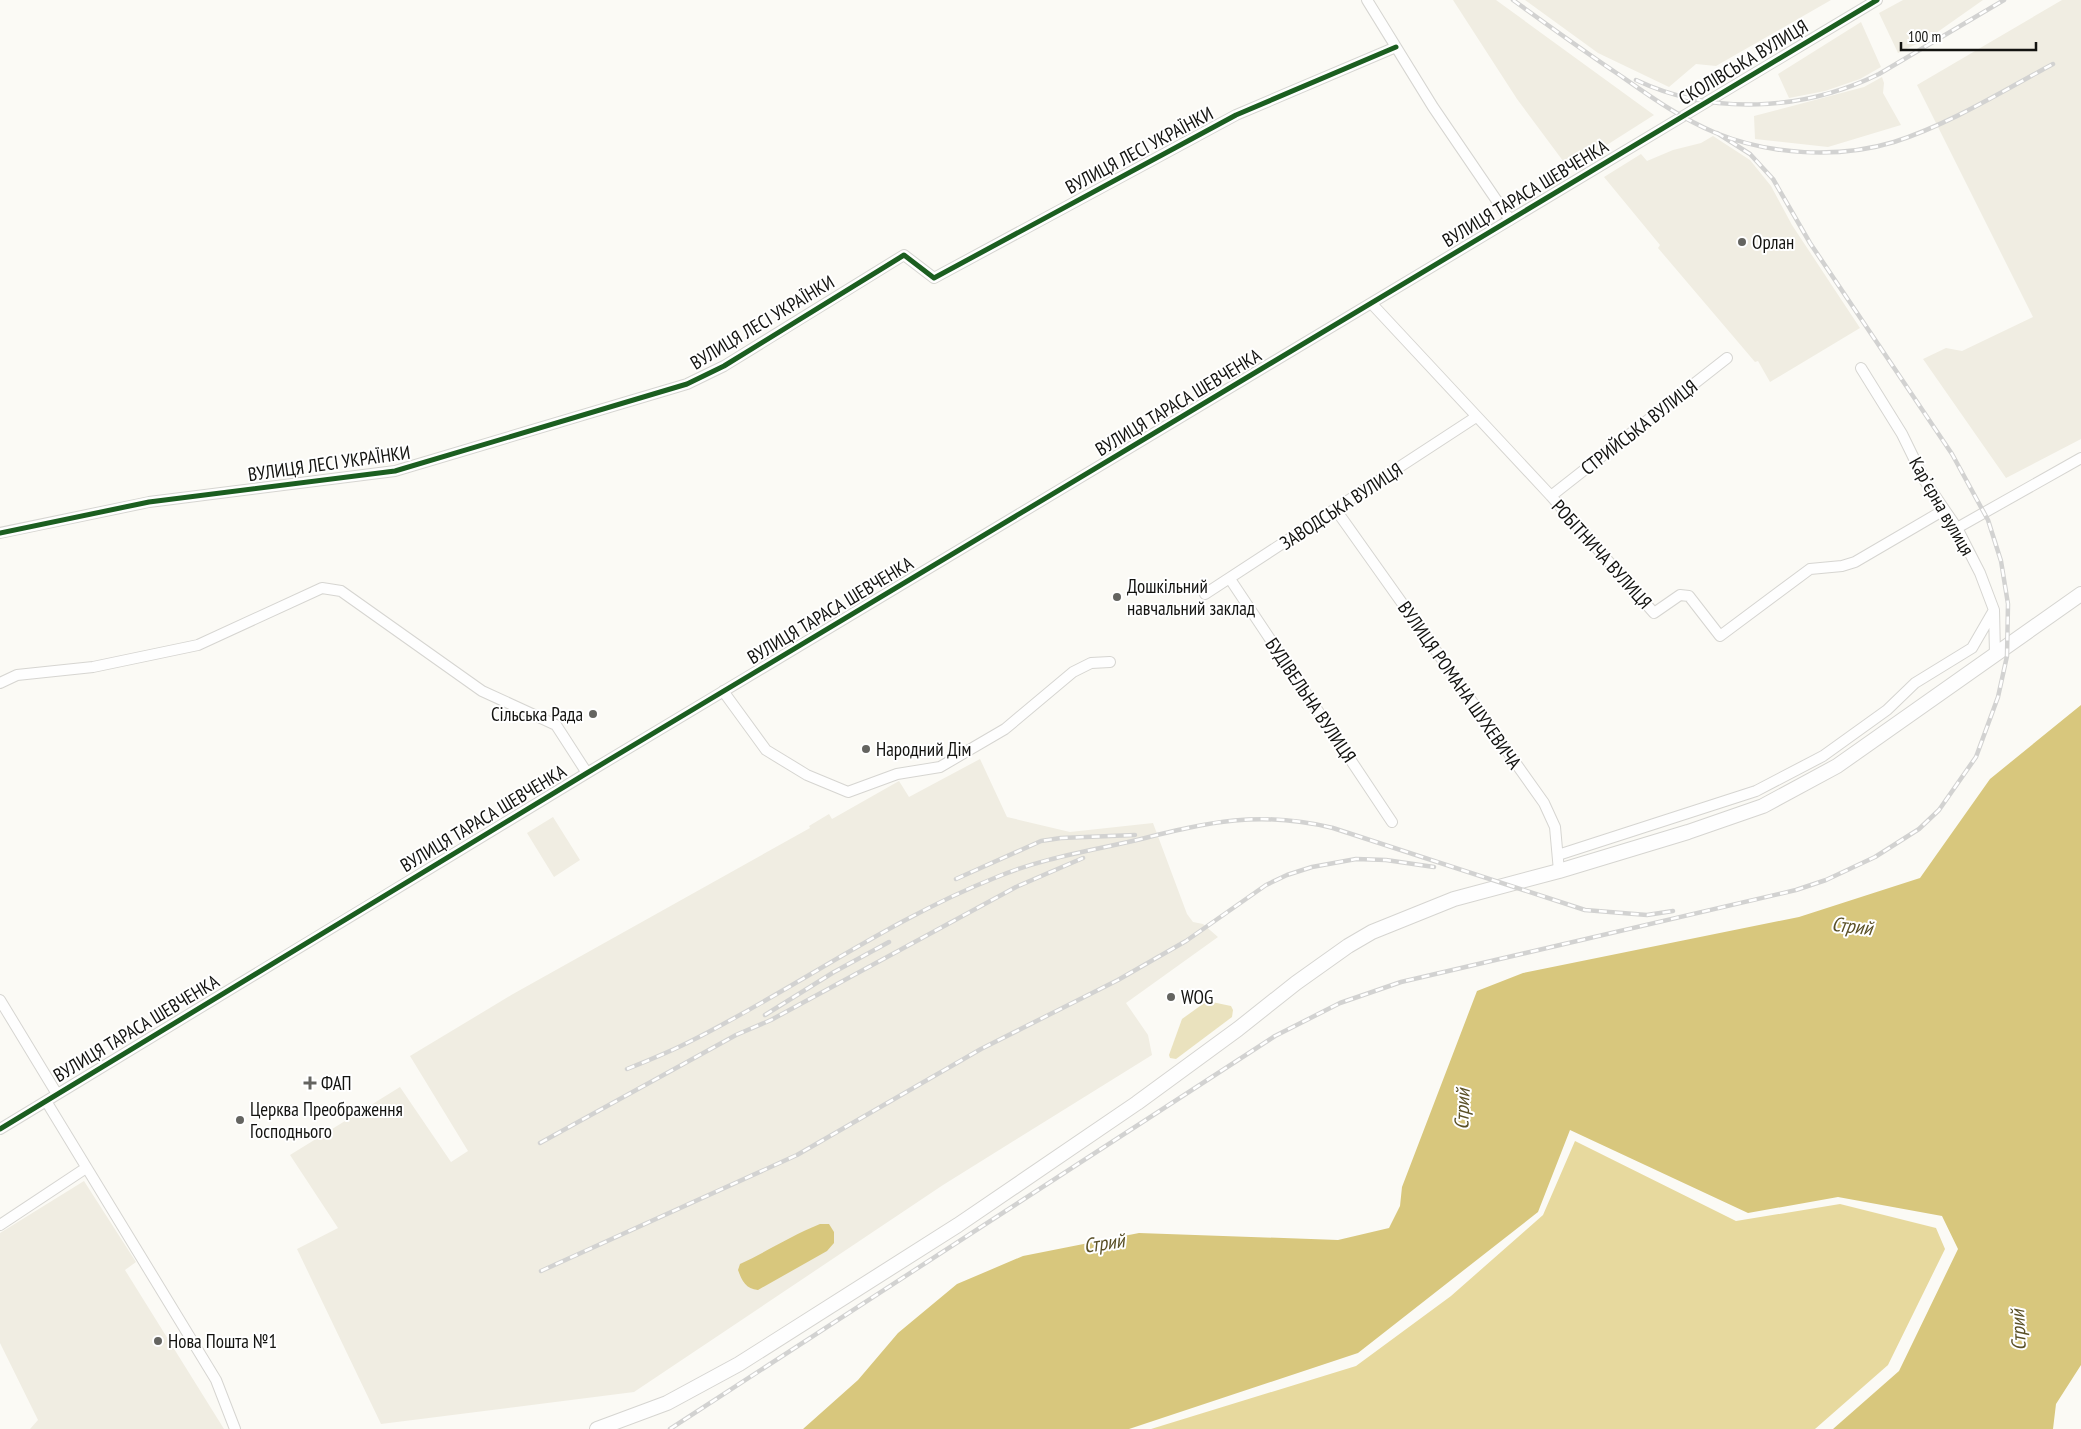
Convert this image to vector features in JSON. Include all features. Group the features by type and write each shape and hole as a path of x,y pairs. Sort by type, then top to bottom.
{"highway":[{"path":"597,1429 667,1403 739,1364 958,1225 1137,1103 1348,946 1395,921 1445,902 1559,871 1688,832 1763,806 1790,794 1837,766 2081,594"}],"street":[{"name":"ВУЛИЦЯ ТАРАСА ШЕВЧЕНКА","path":"1367,0 1433,108 1510,220"},
{"name":"СКОЛІВСЬКА ВУЛИЦЯ","path":"1677,118 1877,0"},
{"name":"ВУЛИЦЯ ЛЕСІ УКРАЇНКИ","path":"0,533 149,502 394,471 687,384 724,366 904,255 934,278 1236,115 1396,47"},
{"name":"ВУЛИЦЯ ТАРАСА ШЕВЧЕНКА","path":"0,1129 586,773 1372,304 1677,118"},
{"name":"РОБІТНИЧА ВУЛИЦЯ","path":"1372,304 1551,496 1654,613 1680,595 1689,596 1720,636 1810,568 1842,566 1855,562 1944,510"},
{"name":"СТРИЙСЬКА ВУЛИЦЯ","path":"1551,496 1727,358"},
{"name":"Карʼєрна вулиця","path":"1861,368 1902,434 1925,481 1957,528 1980,573 1994,610 1995,654"},
{"name":"ЗАВОДСЬКА ВУЛИЦЯ","path":"1205,594 1476,417"},
{"path":"1957,528 2081,458"},
{"name":"ВУЛИЦЯ РОМАНА ШУХЕВИЧА","path":"1336,510 1544,802 1555,826 1559,871"},
{"name":"БУДІВЕЛЬНА ВУЛИЦЯ","path":"1230,579 1392,822"},
{"path":"0,683 17,675 93,667 198,645 322,588 341,591 482,692 556,724 586,773"},
{"path":"1558,855 1756,791 1823,756 1887,710 1915,683 1972,648 1994,610"},
{"path":"723,691 766,750 807,775 848,792 897,774 940,767 1005,729 1074,672 1091,663 1110,662"},
{"path":"0,1000 57,1094"},
{"name":"ВУЛИЦЯ ТАРАСА ШЕВЧЕНКА","path":"46,1101 216,1380 236,1429"},
{"path":"0,1225 86,1168"}],"shaded area":[{"path":"1453,0 1496,0 1654,115 1569,169 1517,99"},
{"path":"1525,0 1831,0 1716,66 1696,64 1669,87 1598,53"},
{"path":"1903,0 1983,0 1929,38 1898,53 1879,13"},
{"path":"2062,0 2081,0 2081,439 2006,478 1923,359 1946,348 1962,351 2033,317 1917,85"},
{"path":"1861,22 1881,67 1860,79 1825,91 1789,98 1778,74"},
{"path":"1882,77 1884,83 1883,93 1901,125 1828,147 1755,139 1754,116 1864,87"},
{"path":"1713,136 1750,160 1771,186 1792,225 1860,328 1770,382 1758,361 1755,362 1658,248 1660,245 1604,177 1641,154 1647,161 1673,150 1701,143"},
{"path":"980,759 1007,817 1070,832 1153,823 1187,914 1193,922 1203,924 1218,937 1126,1003 1148,1035 1152,1055 943,1185 634,1392 381,1424 297,1249 338,1228 290,1155 400,1087 451,1162 468,1151 410,1056 513,994 810,828 809,826 829,814 832,819 899,781 909,797"},
{"path":"553,817 580,860 554,877 527,833"},
{"path":"1207,1001 1231,1006 1233,1010 1232,1017 1176,1059 1170,1058 1169,1055 1182,1019"},
{"path":"1575,1141 1736,1221 1840,1204 1936,1228 1945,1249 1888,1365 1815,1429 1151,1429 1356,1366 1451,1296 1543,1215"},
{"path":"84,1181 136,1262 125,1270 224,1429 30,1429 38,1420 0,1343 0,1233"}],"water":[{"name":"Стрий","path":"2081,705 2081,1365 2056,1404 2053,1429 1833,1429 1899,1371 1958,1249 1942,1216 1838,1197 1748,1213 1570,1130 1538,1212 1358,1353 1129,1429 803,1429 858,1380 898,1333 957,1284 1023,1256 1139,1233 1338,1240 1389,1228 1400,1206 1402,1187 1477,991 1523,973 1799,917 1920,878 1990,779"},
{"path":"820,1224 829,1224 834,1232 834,1243 827,1251 758,1290 750,1288 745,1284 738,1270 740,1264"}],"railway":[{"path":"1513,0 1644,92 1691,121 1716,133 1737,140 1781,150 1804,152 1850,151 1894,142 1955,117 2053,64"},
{"path":"1636,80 1665,92 1727,104 1789,102 1820,96 1879,74 2004,0"},
{"path":"670,1429 1275,1036 1340,1003 1401,982 1796,890 1826,880 1875,857 1919,829 1939,810 1976,757 1998,697 2007,656 2008,604 2001,561 1988,520 1952,454 1810,243 1773,179 1750,154 1717,133"},
{"path":"627,1069 664,1054 726,1023 917,914 957,894 1014,870 1049,860 1188,828 1234,820 1281,820 1333,828 1585,910 1647,915 1673,911"},
{"path":"956,879 1041,841 1061,838 1135,835"},
{"path":"540,1143 736,1035 771,1020 1016,887 1083,858"},
{"path":"541,1271 797,1155 981,1049 1118,980 1186,941 1266,885 1287,875 1312,867 1356,859 1386,860 1434,867"},
{"path":"765,1015 834,972 889,942"}],"cycle path":[{"path":"0,1129 587,773 1877,0"},
{"path":"0,533 149,502 395,471 687,384 724,366 904,255 934,278 1236,115 1396,47"}],"place":[{"name":"Орлан","path":"1742,242"},
{"name":"Дошкільний навчальний заклад","path":"1117,597"},
{"name":"Сільська Рада","path":"593,714"},
{"name":"Народний Дім","path":"866,749"},
{"name":"WOG","path":"1171,997"},
{"name":"ФАП","path":"310,1083"},
{"name":"Церква Преображення Господнього","path":"240,1120"},
{"name":"Нова Пошта №1","path":"158,1341"}]}
